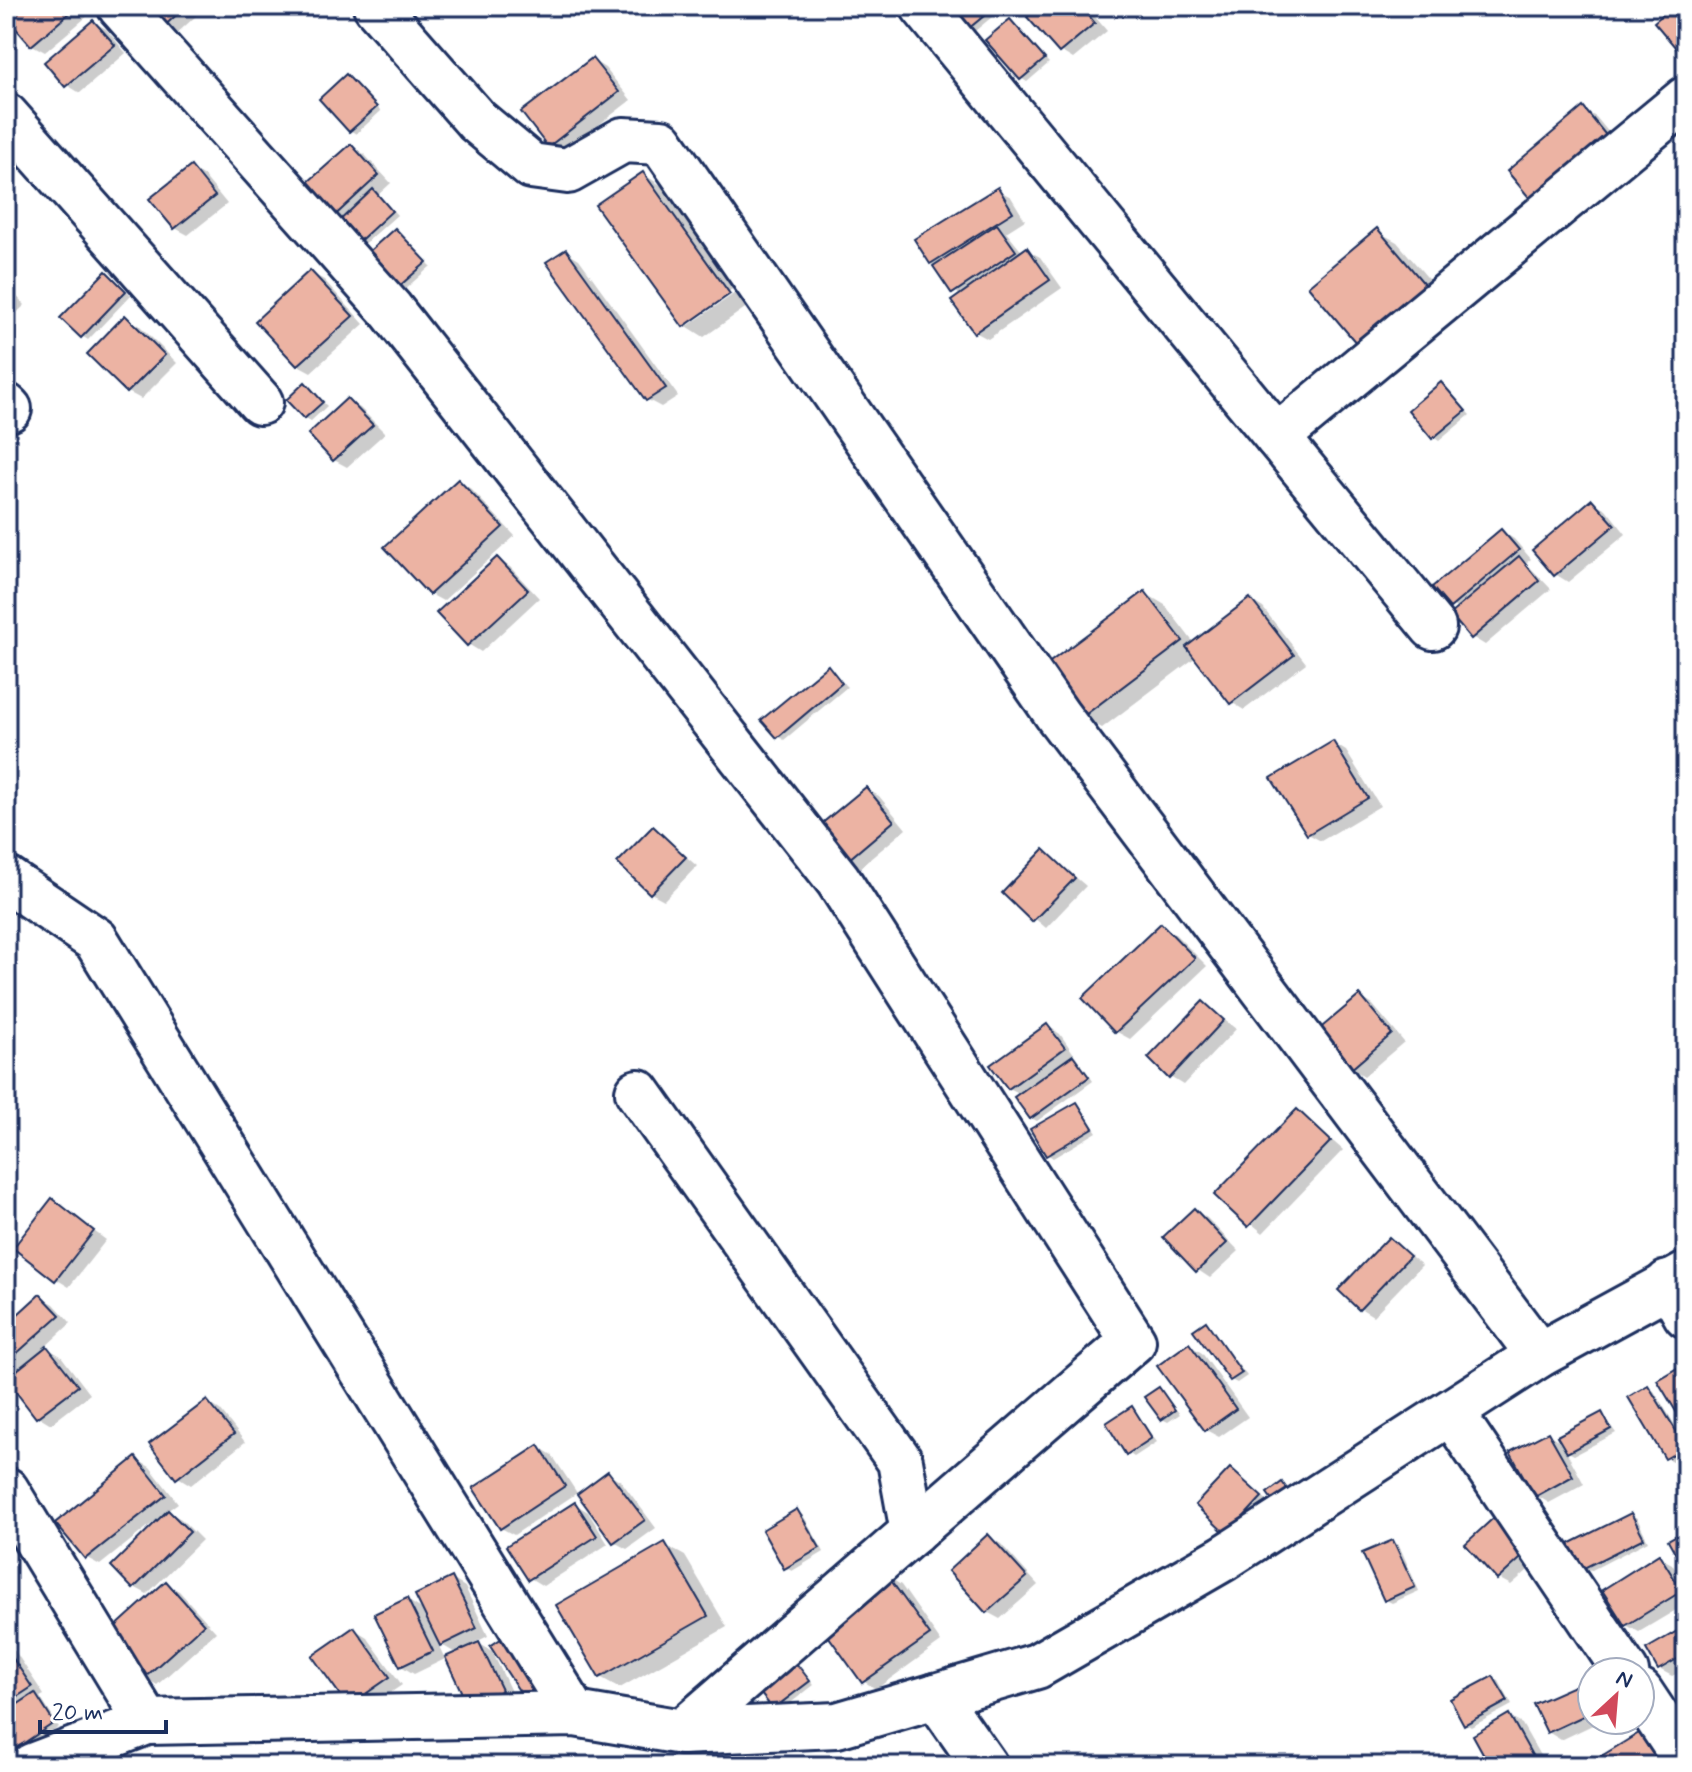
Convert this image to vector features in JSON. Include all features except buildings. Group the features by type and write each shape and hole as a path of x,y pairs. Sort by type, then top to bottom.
{"street":[{"path":"120,6 391,310 838,880 1133,1341 682,1732"},
{"path":"376,6 477,121 531,166 568,171 623,140 661,142 1058,716 1539,1355"},
{"path":"923,6 1433,627"},
{"path":"1277,437 1686,99"},
{"path":"6,116 260,402"},
{"path":"6,879 96,940 575,1714"},
{"path":"638,1092 900,1461 913,1532"},
{"path":"32,1766 147,1722 575,1714 682,1732 837,1725 1037,1666 1224,1558 1539,1355 1680,1291"},
{"path":"1451,1412 1615,1656"},
{"path":"6,1490 147,1722"},
{"path":"936,1696 985,1766"},
{"path":"1656,1716 1686,1761"}]}
